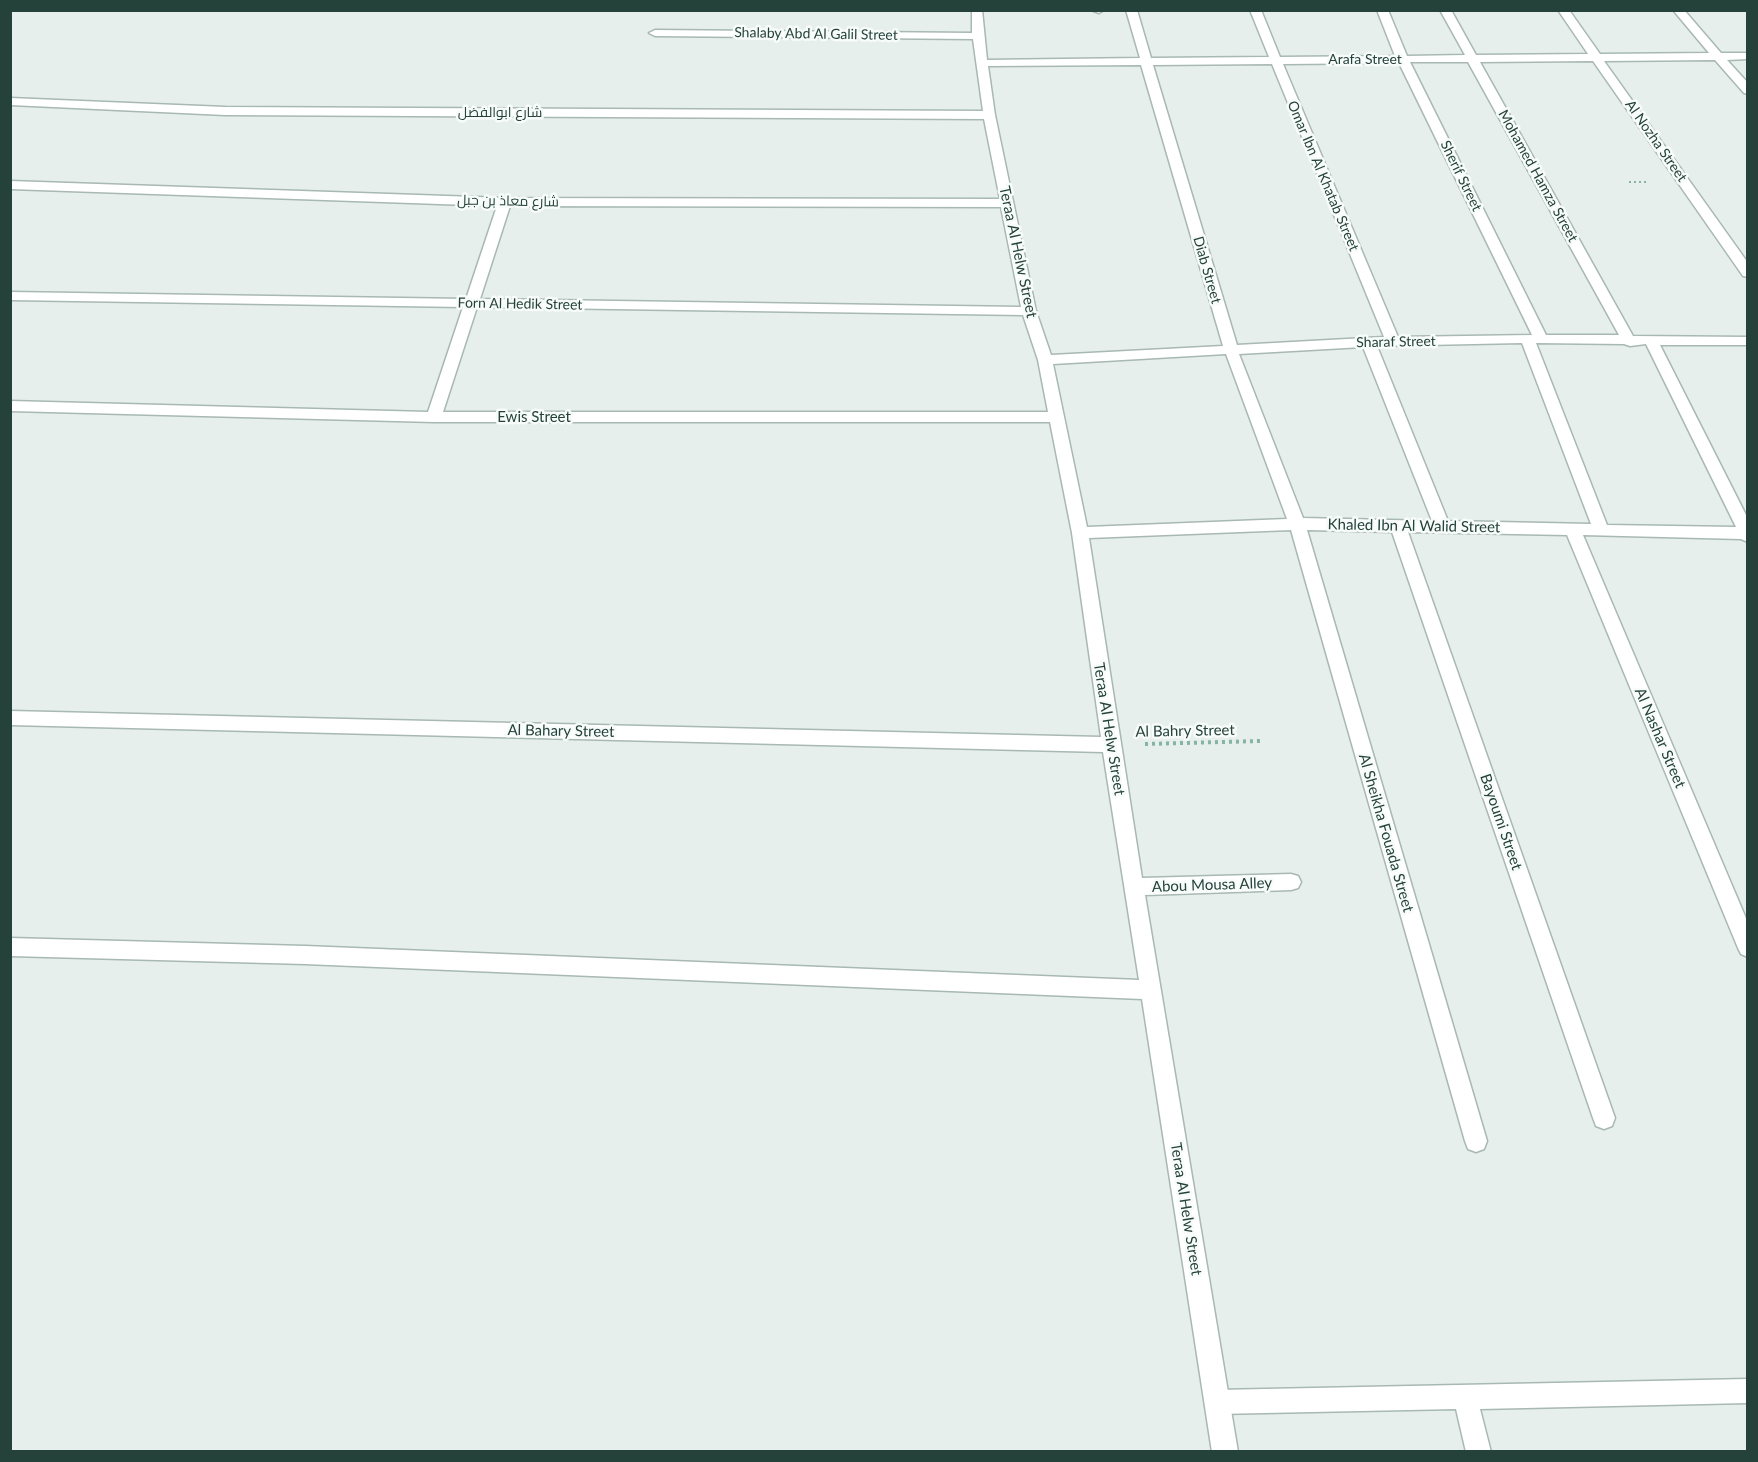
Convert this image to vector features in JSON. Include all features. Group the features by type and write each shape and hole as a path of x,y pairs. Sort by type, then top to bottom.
{"street":[{"name":"Teraa Al Helw Street","path":"977,10 978,36 989,115 1029,311 1045,360 1058,417 1080,533 1111,745 1225,1452"},
{"name":"Diab Street","path":"1131,10 1231,350 1297,524"},
{"name":"Omar Ibn Al Khatab Street","path":"1255,10 1393,342"},
{"name":"Sherif Street","path":"1382,10 1402,58 1535,340 1601,529"},
{"name":"Mohamed Hamza Street","path":"1446,10 1630,342"},
{"name":"Al Nozha Street","path":"1563,10 1748,273"},
{"path":"1678,10 1748,91"},
{"name":"Shalaby Abd Al Galil Street","path":"655,33 978,36"},
{"name":"Arafa Street","path":"982,63 1748,56"},
{"name":"شارع ابوالفضل","path":"10,101 225,111 989,115"},
{"name":"شارع معاذ بن جبل","path":"10,185 505,202 1007,203"},
{"path":"434,417 505,202"},
{"name":"Forn Al Hedik Street","path":"10,296 1029,311"},
{"name":"Sharaf Street","path":"1045,360 1368,342 1748,341"},
{"path":"1368,342 1442,526"},
{"path":"1652,342 1747,534"},
{"name":"Ewis Street","path":"10,406 434,417 1058,417"},
{"name":"Khaled Ibn Al Walid Street","path":"1080,533 1297,524 1572,528 1747,534"},
{"name":"Al Sheikha Fouada Street","path":"1297,524 1476,1142"},
{"name":"Bayoumi Street","path":"1398,526 1604,1118"},
{"name":"Al Nashar Street","path":"1572,528 1748,948"},
{"name":"Al Bahary Street","path":"10,718 1111,745"},
{"name":"Abou Mousa Alley","path":"1134,887 1291,882"},
{"path":"10,947 305,955 1151,990"},
{"path":"1217,1402 1748,1391"},
{"path":"1465,1397 1479,1452"}],"path":[{"name":"Al Bahry Street","path":"1111,745 1260,741"}]}
